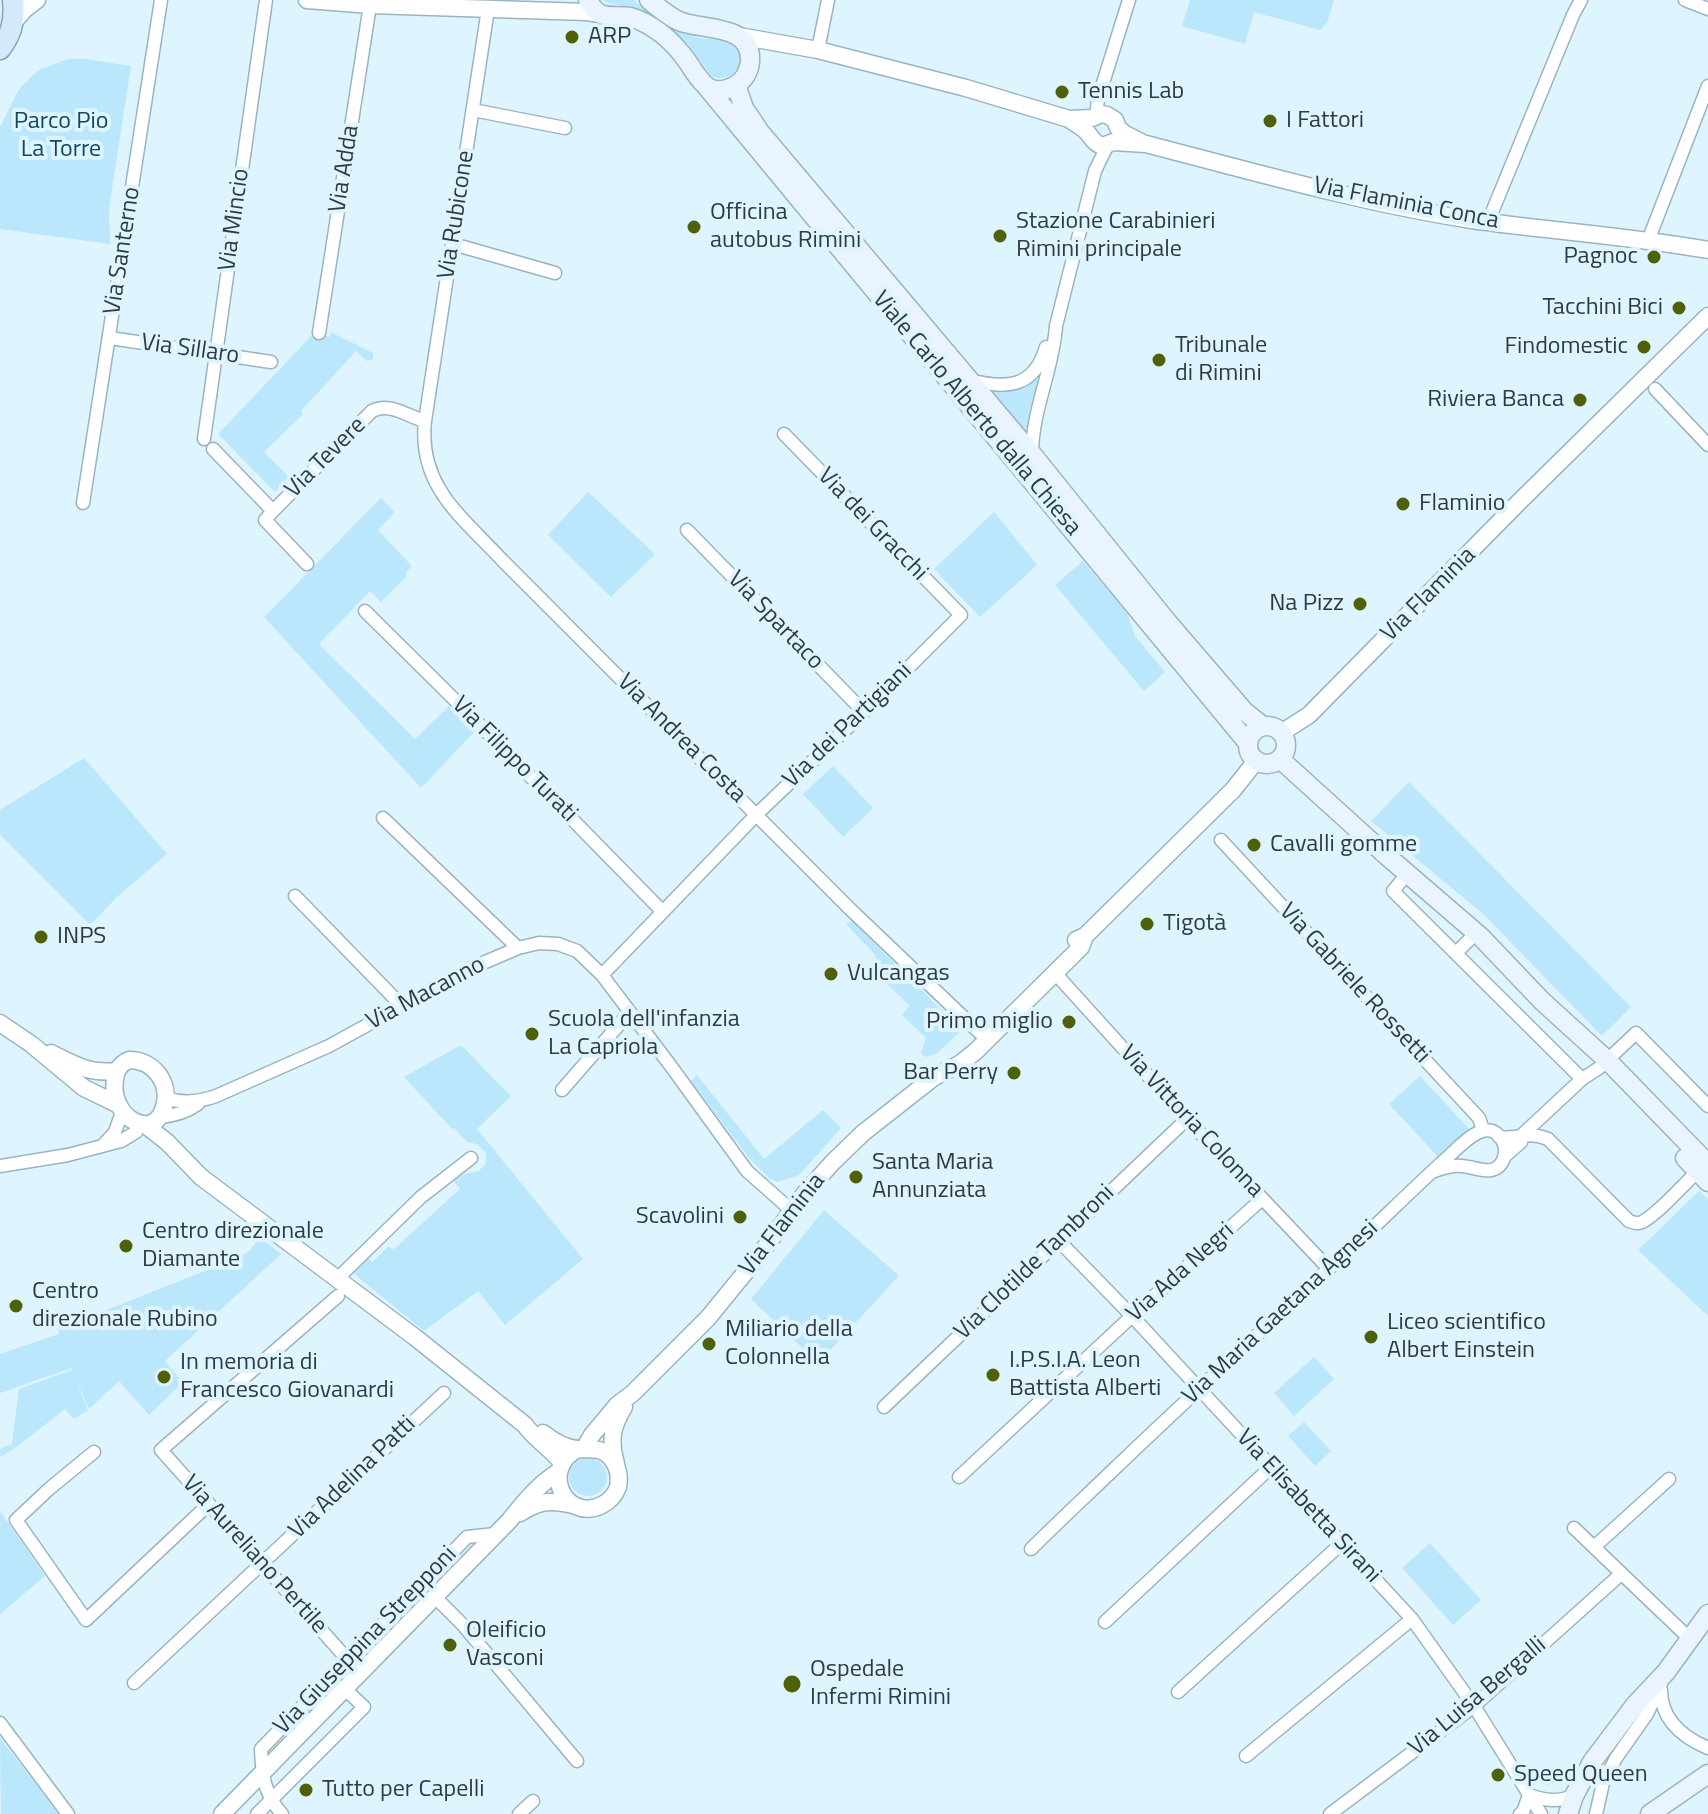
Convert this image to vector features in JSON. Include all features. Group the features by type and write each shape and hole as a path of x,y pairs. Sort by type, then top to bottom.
{"main road":[{"path":"0,49 13,23 13,0"},
{"path":"649,0 678,20 728,31 746,44 750,60 746,75 736,85 722,90 706,86"},
{"name":"Viale Carlo Alberto dalla Chiesa","path":"594,7 612,17 627,17 649,25 671,42 697,78 969,380 1245,712 1263,726"},
{"name":"Viale Carlo Alberto dalla Chiesa","path":"736,85 749,118 794,183 1247,742"},
{"path":"1282,746 1268,764 1256,761 1249,754 1247,742 1253,732 1263,726 1272,727 1282,746 1407,874 1476,933 1705,1172"},
{"path":"1568,1814 1592,1762 1635,1705 1663,1678 1708,1614"},
{"path":"1650,1814 1708,1774"}],"street":[{"path":"13,23 37,0"},
{"name":"Via Santerno","path":"83,503 161,0"},
{"name":"Via Mincio","path":"204,439 266,0"},
{"path":"307,0 552,12 594,7"},
{"path":"552,12 575,0"},
{"path":"818,50 828,0"},
{"path":"1032,454 1037,410 1095,171 1106,80 1129,0"},
{"path":"1488,222 1581,0"},
{"path":"1685,0 1708,9"},
{"name":"Via Adda","path":"319,333 370,5"},
{"name":"Via Rubicone","path":"425,421 488,9"},
{"path":"739,36 818,50 1002,98 1102,130"},
{"path":"750,60 787,45"},
{"path":"1648,241 1708,86"},
{"path":"473,110 565,128"},
{"name":"Via Flaminia Conca","path":"1102,130 1352,198 1488,222 1708,250"},
{"name":"Via Flaminia Conca","path":"1670,243 1708,241"},
{"path":"453,244 555,273"},
{"name":"Via Flaminia","path":"1282,746 1520,501 1708,316"},
{"path":"969,380 990,385 1015,384 1031,376 1042,361 1056,326"},
{"name":"Via Sillaro","path":"110,338 271,362"},
{"path":"1655,389 1708,445"},
{"name":"Via Tevere","path":"307,564 265,520 372,411 382,406 394,408 425,421"},
{"name":"Via Andrea Costa","path":"425,421 423,438 426,456 438,489 449,504 850,909 980,1033"},
{"name":"Via dei Gracchi","path":"784,434 961,615"},
{"name":"Via Tevere","path":"213,449 273,511"},
{"name":"Via Spartaco","path":"687,530 864,712"},
{"name":"Via Filippo Turati","path":"365,611 662,911"},
{"name":"Via dei Partigiani","path":"602,975 757,814 961,615"},
{"name":"Via Flaminia","path":"581,1448 617,1405 708,1318 805,1193 863,1133 945,1070 1233,790 1256,761"},
{"path":"383,818 518,948"},
{"name":"Via Gabriele Rossetti","path":"1221,840 1479,1118 1483,1130"},
{"path":"1407,874 1393,891 1582,1079"},
{"path":"295,896 402,1006"},
{"path":"1456,953 1476,933"},
{"name":"Via Flaminia","path":"945,1070 961,1063 978,1049 1081,947 1085,936"},
{"name":"Via Macanno","path":"0,1166 68,1155 130,1136 151,1121 192,1109 204,1100 296,1061 469,969 518,948 539,943 558,944 577,951 602,975 747,1171 792,1211"},
{"name":"Via Vittoria Colonna","path":"1055,973 1329,1269"},
{"path":"1528,1024 1545,1003"},
{"path":"562,1090 630,1012"},
{"path":"0,1023 84,1088 120,1108"},
{"path":"1432,1172 1449,1166 1492,1170 1498,1166 1521,1142 1523,1134 1636,1033 1708,1106"},
{"path":"31,1044 84,1070 117,1071"},
{"path":"151,1121 166,1098 162,1079 156,1070 142,1062 129,1060 117,1071 114,1083 120,1108 127,1117 151,1121 201,1177 448,1363 525,1425 549,1448 560,1468 558,1480 563,1496 576,1506"},
{"name":"Via Macanno","path":"166,1098 184,1102 204,1100"},
{"path":"101,1146 115,1132 120,1108"},
{"name":"Via Clotilde Tambroni","path":"884,1407 1187,1119"},
{"path":"1473,1167 1465,1155 1466,1143 1473,1134 1483,1130 1499,1137 1505,1147 1504,1157"},
{"path":"1499,1137 1523,1134 1548,1139 1629,1221 1642,1222 1705,1172"},
{"name":"Via Maria Gaetana Agnesi","path":"1031,1549 1199,1388 1469,1138"},
{"path":"337,1279 421,1197 471,1158"},
{"name":"Via Ada Negri","path":"959,1477 1262,1199"},
{"name":"Via Elisabetta Sirani","path":"1059,1241 1412,1619 1474,1706 1541,1814"},
{"name":"Via Aureliano Pertile","path":"338,1296 161,1450 348,1660"},
{"name":"Via Adelina Patti","path":"134,1683 444,1393"},
{"name":"Via Flaminia","path":"617,1466 612,1446 613,1433 617,1418 633,1393"},
{"path":"222,1814 509,1521 532,1505 543,1502 555,1501 593,1508 612,1498 619,1481 617,1466 607,1453 552,1440 534,1426 525,1425"},
{"path":"509,1521 526,1499 560,1468 566,1457 581,1448"},
{"path":"94,1452 16,1520 86,1620 209,1504"},
{"path":"1105,1622 1271,1467"},
{"path":"1594,1547 1669,1479"},
{"path":"1574,1528 1690,1639"},
{"name":"Via Giuseppina Strepponi","path":"262,1773 261,1749 467,1537 495,1534"},
{"path":"1178,1692 1341,1544"},
{"name":"Via Luisa Bergalli","path":"1330,1814 1474,1706 1621,1574"},
{"path":"434,1596 462,1624 577,1761"},
{"path":"1246,1756 1412,1619"},
{"path":"1663,1678 1662,1706 1670,1722 1693,1742 1708,1748"},
{"path":"1596,1814 1603,1783 1616,1758 1647,1714 1663,1678"},
{"path":"257,1814 364,1707 345,1689"},
{"path":"0,1723 68,1814"},
{"path":"262,1773 270,1801 282,1814"},
{"path":"1520,1814 1529,1795 1551,1801 1574,1796"},
{"path":"519,1814 533,1801"}],"green space":[{"path":"603,0 634,0 680,32 730,42 739,51 740,64 726,77 711,76 688,44 674,31 640,10"},
{"path":"1190,0 1334,0 1327,23 1320,30 1254,12 1245,44 1182,26"},
{"name":"Parco Pio La Torre","path":"68,59 131,66 109,208 110,244 0,229 0,127 19,89 37,71"},
{"path":"331,332 373,353 373,359 367,361 356,351 301,411 303,414 264,452 289,477 275,492 218,434 314,333 330,337"},
{"path":"1040,377 1025,434 986,390 1015,389"},
{"path":"588,492 655,554 611,597 548,535"},
{"path":"381,498 395,512 378,530 412,566 405,573 407,576 381,602 370,591 319,644 415,739 449,706 475,731 421,788 264,617"},
{"path":"994,512 1037,565 980,617 934,569"},
{"path":"1083,561 1127,613 1135,636 1165,672 1144,691 1055,585"},
{"path":"84,758 167,854 90,925 0,835 0,810"},
{"path":"833,766 873,808 843,837 803,794"},
{"path":"1409,782 1631,1007 1602,1036 1483,914 1371,821"},
{"path":"852,921 962,1030 936,1054 925,1057 921,1053 926,1038 902,1015 910,1006 884,981 886,978 876,968 875,955 846,924"},
{"path":"459,1046 511,1096 477,1129 583,1259 505,1325 478,1291 424,1331 353,1273 368,1258 372,1262 389,1246 393,1250 460,1189 453,1180 479,1171 486,1163 486,1153 452,1129 404,1077"},
{"path":"697,1075 764,1159 823,1110 841,1128 799,1175 778,1182 770,1179 749,1158 691,1081"},
{"path":"1420,1076 1469,1129 1439,1158 1389,1104"},
{"path":"1699,1191 1708,1199 1708,1316 1638,1250"},
{"path":"824,1210 899,1276 818,1363 751,1299"},
{"path":"260,1238 281,1254 165,1361 183,1382 149,1415 119,1381 89,1409 74,1376 88,1410 74,1419 65,1409 0,1457 0,1449 12,1444 19,1389 72,1370 0,1393 0,1354 59,1334 58,1329 240,1257"},
{"path":"1314,1357 1334,1379 1294,1416 1274,1393"},
{"path":"1304,1422 1331,1451 1315,1466 1288,1436"},
{"path":"588,1458 601,1464 607,1477 601,1490 588,1496 575,1490 569,1477 575,1464"},
{"path":"0,1511 45,1576 0,1614"},
{"path":"1430,1543 1481,1600 1453,1625 1402,1568"},
{"path":"0,1738 57,1811 59,1814 1,1814"}],"place":[{"name":"ARP","path":"572,37"},
{"name":"Tennis Lab","path":"1062,92"},
{"name":"I Fattori","path":"1270,121"},
{"name":"Officina autobus Rimini","path":"694,227"},
{"name":"Stazione Carabinieri Rimini principale","path":"1000,236"},
{"name":"Pagnoc","path":"1654,257"},
{"name":"Tacchini Bici","path":"1679,308"},
{"name":"Findomestic","path":"1644,347"},
{"name":"Tribunale di Rimini","path":"1159,360"},
{"name":"Riviera Banca","path":"1580,400"},
{"name":"Flaminio","path":"1403,504"},
{"name":"Na Pizz","path":"1360,604"},
{"name":"Cavalli gomme","path":"1254,845"},
{"name":"Tigotà","path":"1147,924"},
{"name":"INPS","path":"41,937"},
{"name":"Vulcangas","path":"831,974"},
{"name":"Primo miglio","path":"1069,1022"},
{"name":"Scuola dell'infanzia La Capriola","path":"532,1034"},
{"name":"Bar Perry","path":"1014,1073"},
{"name":"Santa Maria Annunziata","path":"856,1177"},
{"name":"Scavolini","path":"740,1217"},
{"name":"Centro direzionale Diamante","path":"126,1246"},
{"name":"Centro direzionale Rubino","path":"16,1306"},
{"name":"Liceo scientifico Albert Einstein","path":"1371,1337"},
{"name":"Miliario della Colonnella","path":"709,1344"},
{"name":"I.P.S.I.A. Leon Battista Alberti","path":"993,1375"},
{"name":"In memoria di Francesco Giovanardi","path":"164,1377"},
{"name":"Oleificio Vasconi","path":"450,1645"},
{"name":"Ospedale Infermi Rimini","path":"792,1684"},
{"name":"Speed Queen","path":"1498,1775"},
{"name":"Tutto per Capelli","path":"306,1790"}]}
